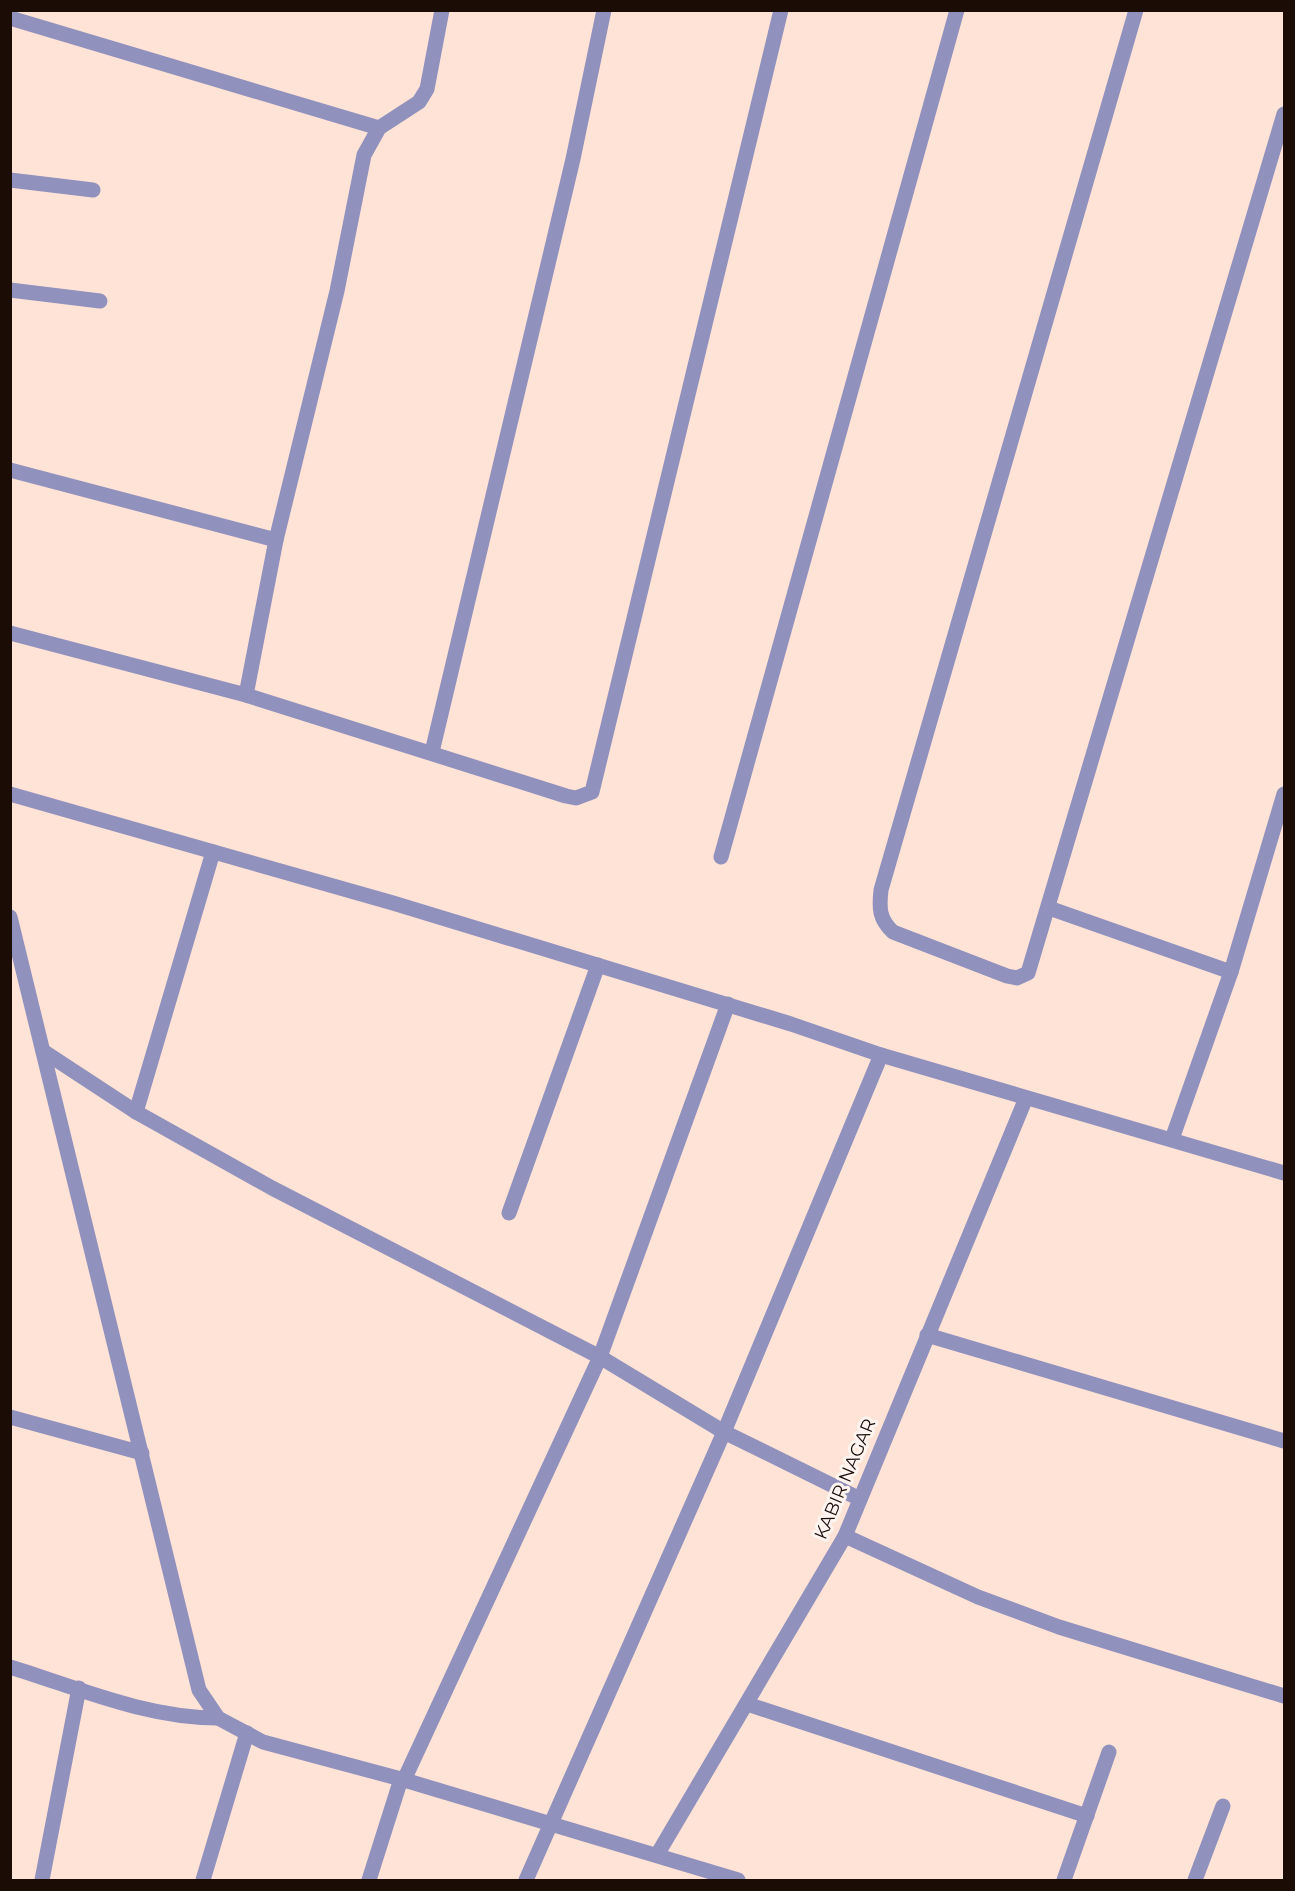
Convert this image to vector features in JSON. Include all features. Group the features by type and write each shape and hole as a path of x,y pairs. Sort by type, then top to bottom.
{"street":[{"path":"246,695 276,540 337,291 364,155 370,140 379,128 419,102 427,89 442,10"},
{"path":"432,752 573,159 604,10"},
{"path":"10,633 246,695 566,796 576,798 592,792 781,10"},
{"path":"721,857 957,10"},
{"path":"1136,10 881,890 879,909 883,923 893,932 1017,978 1028,973 1284,114"},
{"path":"10,18 379,128"},
{"path":"10,180 93,190"},
{"path":"10,290 100,301"},
{"path":"10,470 276,540"},
{"path":"10,794 598,965 728,1004 881,1055 1284,1173"},
{"path":"1172,1139 1231,972 1284,794"},
{"path":"136,1112 213,852"},
{"path":"1049,908 1231,972"},
{"path":"10,917 199,1690 218,1718"},
{"path":"509,1214 598,965"},
{"path":"401,1779 404,1780 600,1357 728,1004"},
{"path":"43,1051 136,1112 272,1188 600,1357 724,1432 860,1499"},
{"path":"526,1881 724,1432 881,1055"},
{"name":"KABIR NAGAR","path":"657,1855 845,1536 1026,1098"},
{"path":"927,1335 1284,1441"},
{"path":"10,1417 142,1453"},
{"path":"845,1536 978,1597 1059,1627 1284,1696"},
{"path":"10,1667 149,1711 185,1718 218,1718 262,1742 401,1779 657,1855 708,1876 738,1881"},
{"path":"42,1881 79,1688"},
{"path":"747,1704 1087,1815"},
{"path":"203,1881 247,1733"},
{"path":"1065,1881 1109,1752"},
{"path":"369,1881 401,1779"},
{"path":"1195,1881 1223,1806"}]}
